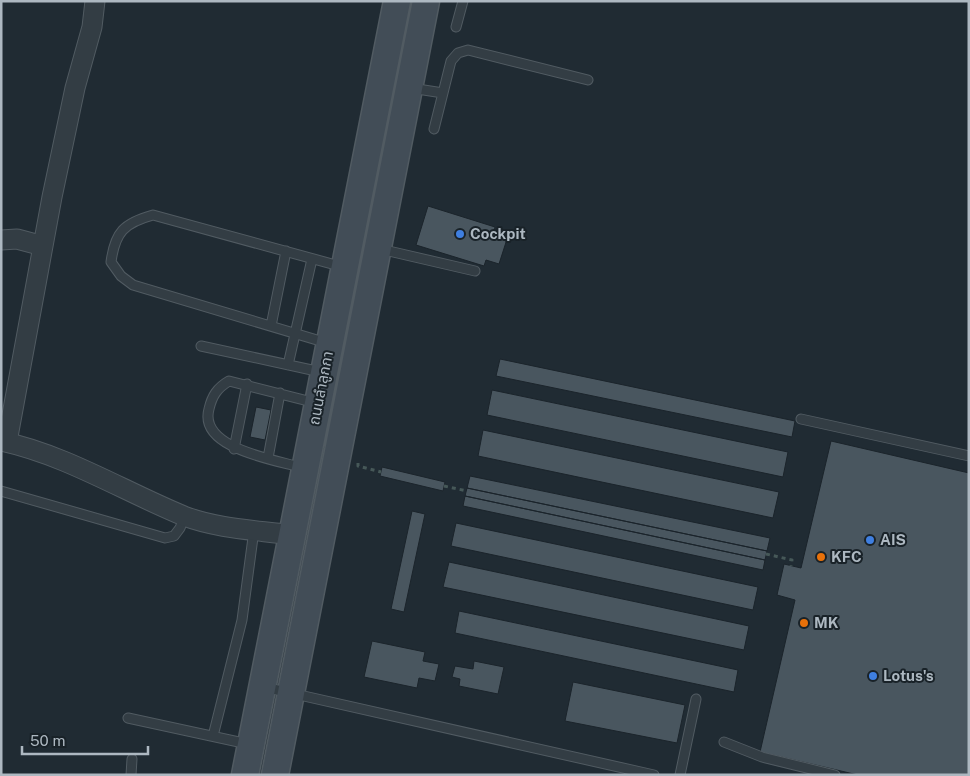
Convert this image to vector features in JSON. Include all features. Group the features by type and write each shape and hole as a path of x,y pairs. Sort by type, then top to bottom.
{"main road":[{"name":"ถนนลำลูกกา","path":"245,775 397,1"},
{"name":"ถนนลำลูกกา","path":"275,775 426,1"}],"street":[{"path":"95,1 92,26 75,88 4,442 77,466 185,516 226,527 292,535"},
{"path":"1,240 17,240 43,246"}],"lane":[{"path":"456,26 463,1"},
{"path":"434,129 451,61 458,53 468,50 588,80"},
{"path":"409,87 443,93"},
{"path":"330,344 133,285 121,276 111,262 113,245 120,232 135,220 153,215 345,268"},
{"path":"377,248 475,271"},
{"path":"271,326 286,252"},
{"path":"288,365 312,259"},
{"path":"201,346 324,373"},
{"path":"305,468 234,449 219,438 210,424 208,414 212,398 220,387 229,381 318,403"},
{"path":"234,449 247,384"},
{"path":"268,458 280,393"},
{"path":"801,419 969,456"},
{"path":"1,491 165,538 174,536 185,516"},
{"path":"213,736 242,620 254,530"},
{"path":"263,687 654,775"},
{"path":"680,775 696,699"},
{"path":"128,718 251,745"},
{"path":"724,742 762,757 835,775"},
{"path":"132,759 132,775"}],"path":[{"path":"359,457 358,466 381,472"},
{"path":"444,486 466,492"},
{"path":"766,554 792,560 791,566"}],"building":[{"name":"Cockpit","path":"428,206 495,227 494,232 508,236 499,264 486,260 484,266 416,245"},
{"path":"500,359 795,421 792,437 496,376"},
{"path":"492,390 788,452 783,477 487,415"},
{"path":"256,407 271,410 265,440 250,437"},
{"path":"483,430 779,492 773,518 478,456"},
{"name":"Lotus's","path":"831,441 969,473 969,775 858,775 760,752 795,600 777,595 784,564 801,568"},
{"path":"382,467 445,482 443,491 380,476"},
{"path":"470,476 770,538 767,551 467,488"},
{"path":"467,488 767,551 765,560 465,496"},
{"path":"465,496 765,560 763,570 463,506"},
{"path":"412,511 425,514 404,612 391,609"},
{"path":"456,523 758,587 753,610 451,546"},
{"path":"449,562 749,626 744,650 443,587"},
{"path":"459,611 738,670 734,692 455,633"},
{"path":"372,641 425,652 423,661 439,664 435,681 419,678 417,688 364,677"},
{"path":"474,661 504,667 498,694 459,686 460,679 452,677 455,666 473,669"},
{"path":"573,682 685,705 677,743 565,721"}],"place":[{"name":"Cockpit","path":"460,234"},
{"name":"AIS","path":"870,540"},
{"name":"KFC","path":"821,557"},
{"name":"MK","path":"804,623"},
{"name":"Lotus's","path":"873,676"}]}
